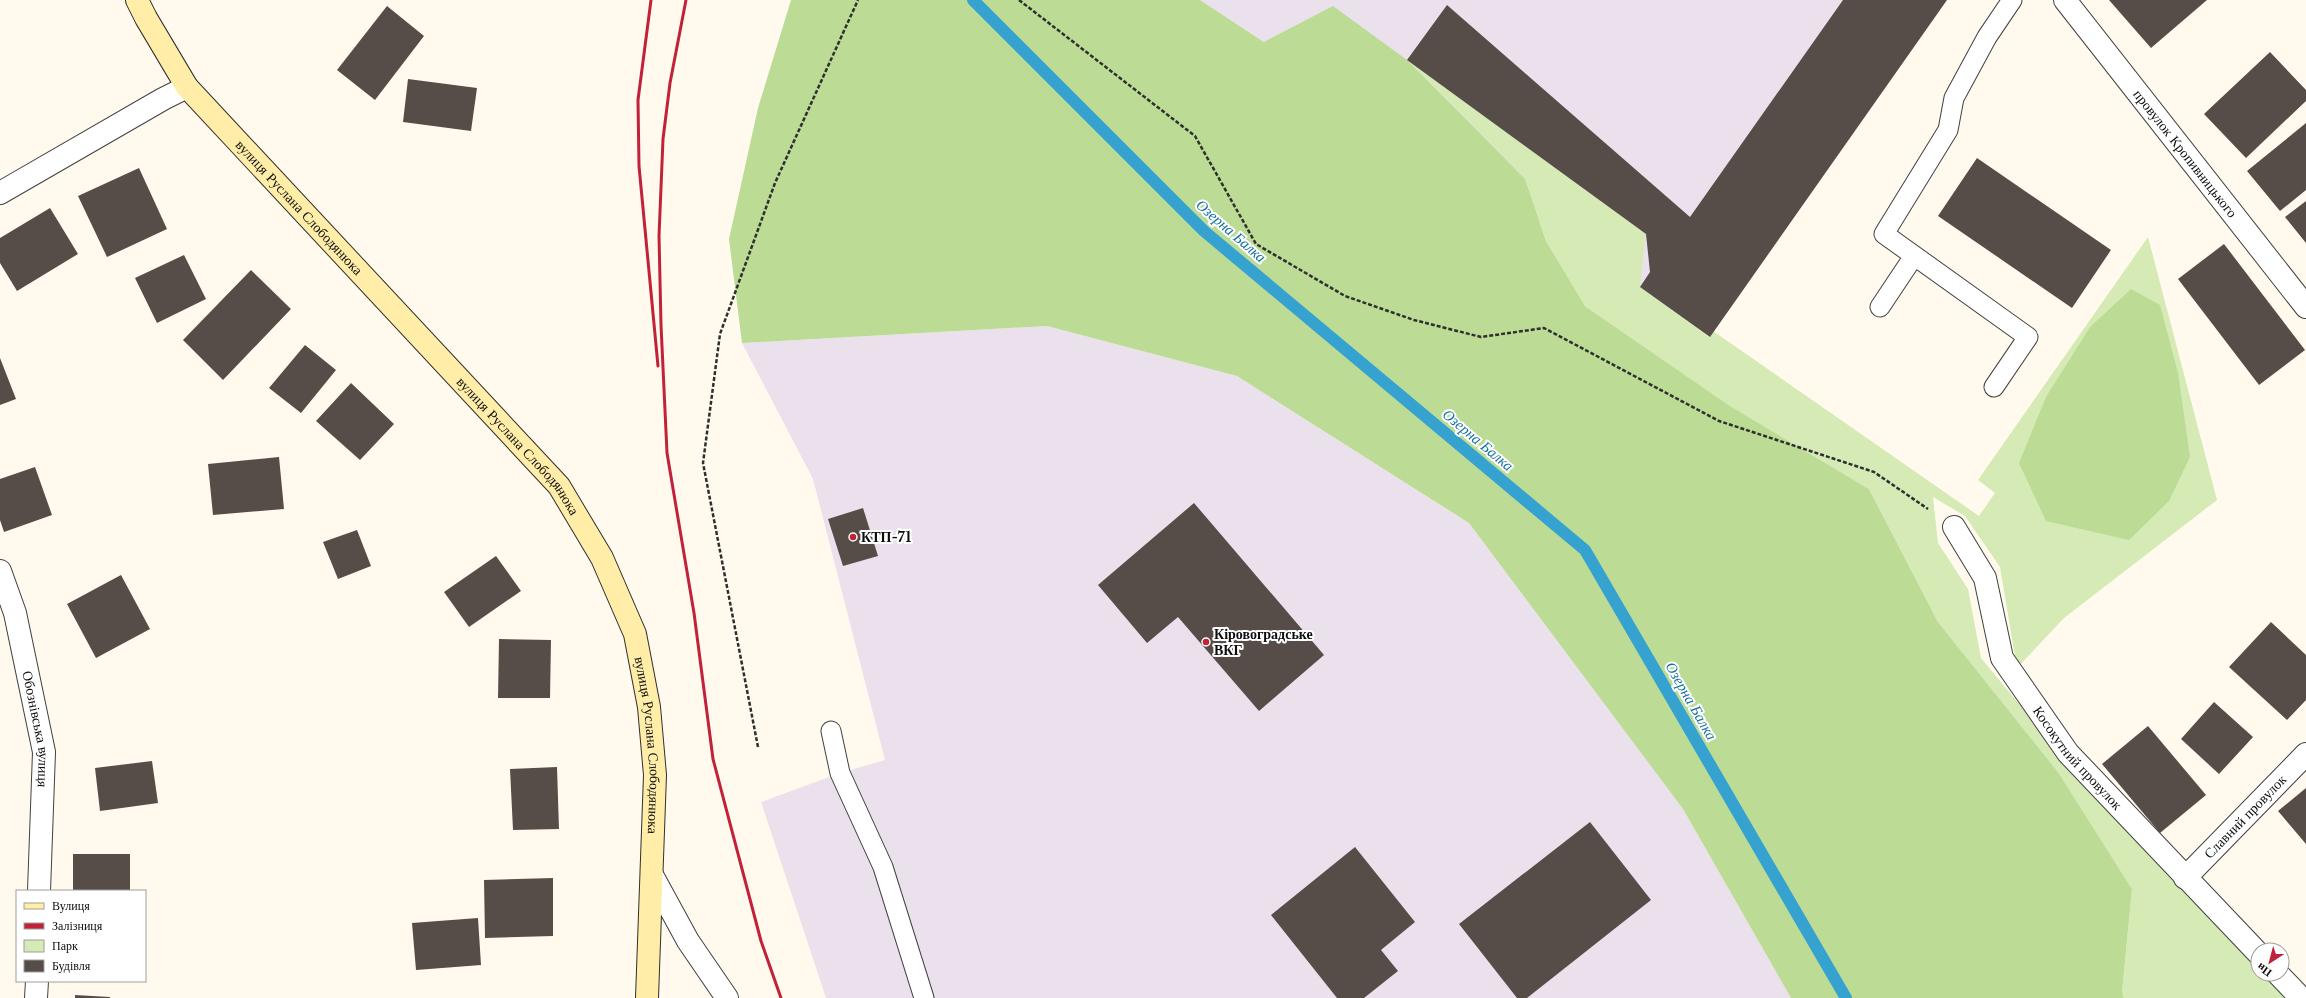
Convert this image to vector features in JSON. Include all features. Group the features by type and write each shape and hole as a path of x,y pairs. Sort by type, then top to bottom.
{"main road":[{"name":"вулиця Руслана Слободянюка","path":"138,0 146,18 187,87 559,486 602,558 635,634 649,707 655,775 647,998"}],"street":[{"name":"провулок Кропивницького","path":"2066,0 2306,307"},
{"path":"0,193 162,99 187,87"},
{"name":"Косокутний провулок","path":"1954,527 1985,578 2002,658 2068,753 2250,945"},
{"name":"Обознівська вулиця","path":"0,571 15,613 44,752 39,890"},
{"name":"Славний провулок","path":"2185,878 2306,754"},
{"path":"652,875 688,941 727,998"},
{"path":"36,998 37,982"},
{"path":"2286,982 2302,998"}],"lane":[{"path":"1994,387 2028,337 1884,234 1948,130 1954,98 1987,37 2012,0"},
{"path":"1880,307 1914,256"},
{"path":"831,731 840,773 883,867 924,998"}],"path":[{"path":"758,747 703,463 720,334 775,183 858,0"},
{"path":"1019,0 1195,136 1256,244 1345,296 1414,320 1481,336 1544,328 1719,421 1874,472 1954,527"}],"shaded area":[{"path":"1200,0 1947,0 1710,337 1640,287"},
{"name":"Кіровоградське ВКГ","path":"1047,326 1237,376 1469,523 1683,809 1791,998 826,998 761,802 840,773 885,760 813,479 742,343"}],"green space":[{"path":"791,0 1200,0 1264,42 1333,6 1407,60 1525,179 1546,241 1585,306 1730,406 1869,489 1938,622 2058,772 2132,889 2122,992 2124,998 1791,998 1683,809 1469,523 1237,376 1047,326 742,343 729,239 758,108"},
{"path":"1407,60 1646,234 1640,287 1709,337 1713,331 1979,516 1995,493 1978,480 2148,237 2217,500 2064,618 2017,668 2000,567 1965,516 1933,497 1938,543 1968,589 1981,658 2058,751 2250,958 2250,982 2272,982 2287,998 2124,998 2122,992 2132,889 2058,772 1938,622 1869,489 1730,406 1585,306 1546,241 1525,179"},
{"path":"2131,289 2160,305 2178,373 2190,457 2169,501 2129,540 2046,521 2019,463 2046,397 2090,327"}],"building":[{"path":"1843,0 1947,0 1710,337 1640,287 1650,272 1646,234 1407,60 1447,5 1690,217"},
{"path":"2109,0 2207,0 2151,48"},
{"path":"387,6 424,36 375,100 337,70"},
{"path":"2270,52 2306,90 2306,101 2246,158 2204,114"},
{"path":"408,79 477,88 471,131 403,122"},
{"path":"2306,123 2306,190 2280,211 2247,171"},
{"path":"1977,158 2111,250 2072,308 1938,216"},
{"path":"139,168 167,229 107,257 78,196"},
{"path":"2306,201 2306,243 2285,217"},
{"path":"50,208 78,254 17,291 0,263 0,238"},
{"path":"2224,244 2305,350 2259,385 2178,279"},
{"path":"184,255 206,299 157,323 135,278"},
{"path":"251,270 291,309 223,380 183,340"},
{"path":"305,345 336,370 301,413 269,388"},
{"path":"0,358 16,399 0,405"},
{"path":"351,383 394,424 360,460 316,421"},
{"path":"279,457 284,509 213,515 208,464"},
{"path":"35,467 52,515 4,532 0,520 0,479"},
{"path":"1194,503 1324,655 1259,711 1178,617 1147,643 1098,585"},
{"name":"КТП-71","path":"863,508 878,556 843,566 828,519"},
{"path":"357,530 371,566 338,579 323,542"},
{"path":"496,556 521,591 469,627 444,592"},
{"path":"121,575 150,629 96,658 67,604"},
{"path":"2271,622 2306,655 2306,700 2287,720 2229,667"},
{"path":"499,639 551,640 550,698 498,698"},
{"path":"2214,702 2253,737 2219,774 2181,739"},
{"path":"2148,726 2206,795 2160,833 2102,764"},
{"path":"152,761 158,803 100,811 95,768"},
{"path":"557,767 559,829 513,830 510,769"},
{"path":"2306,788 2306,844 2278,811"},
{"path":"1590,822 1651,900 1527,998 1517,998 1459,924"},
{"path":"1355,847 1415,922 1381,950 1398,971 1364,998 1337,998 1271,915"},
{"path":"73,854 130,854 130,890 73,890"},
{"path":"553,878 553,936 485,938 484,880"},
{"path":"478,918 481,965 416,970 412,923"},
{"path":"75,995 110,997 110,998 75,998"}],"waterway":[{"name":"Озерна Балка","path":"973,0 1204,231 1585,550 1846,998"}],"railway":[{"path":"651,0 638,100 639,166 658,366"},
{"path":"686,0 670,83 663,139 659,236 661,325 667,453 694,613 713,759 761,941 781,998"}],"place":[{"name":"КТП-71","path":"853,537"},
{"name":"Кіровоградське ВКГ","path":"1206,642"}]}
